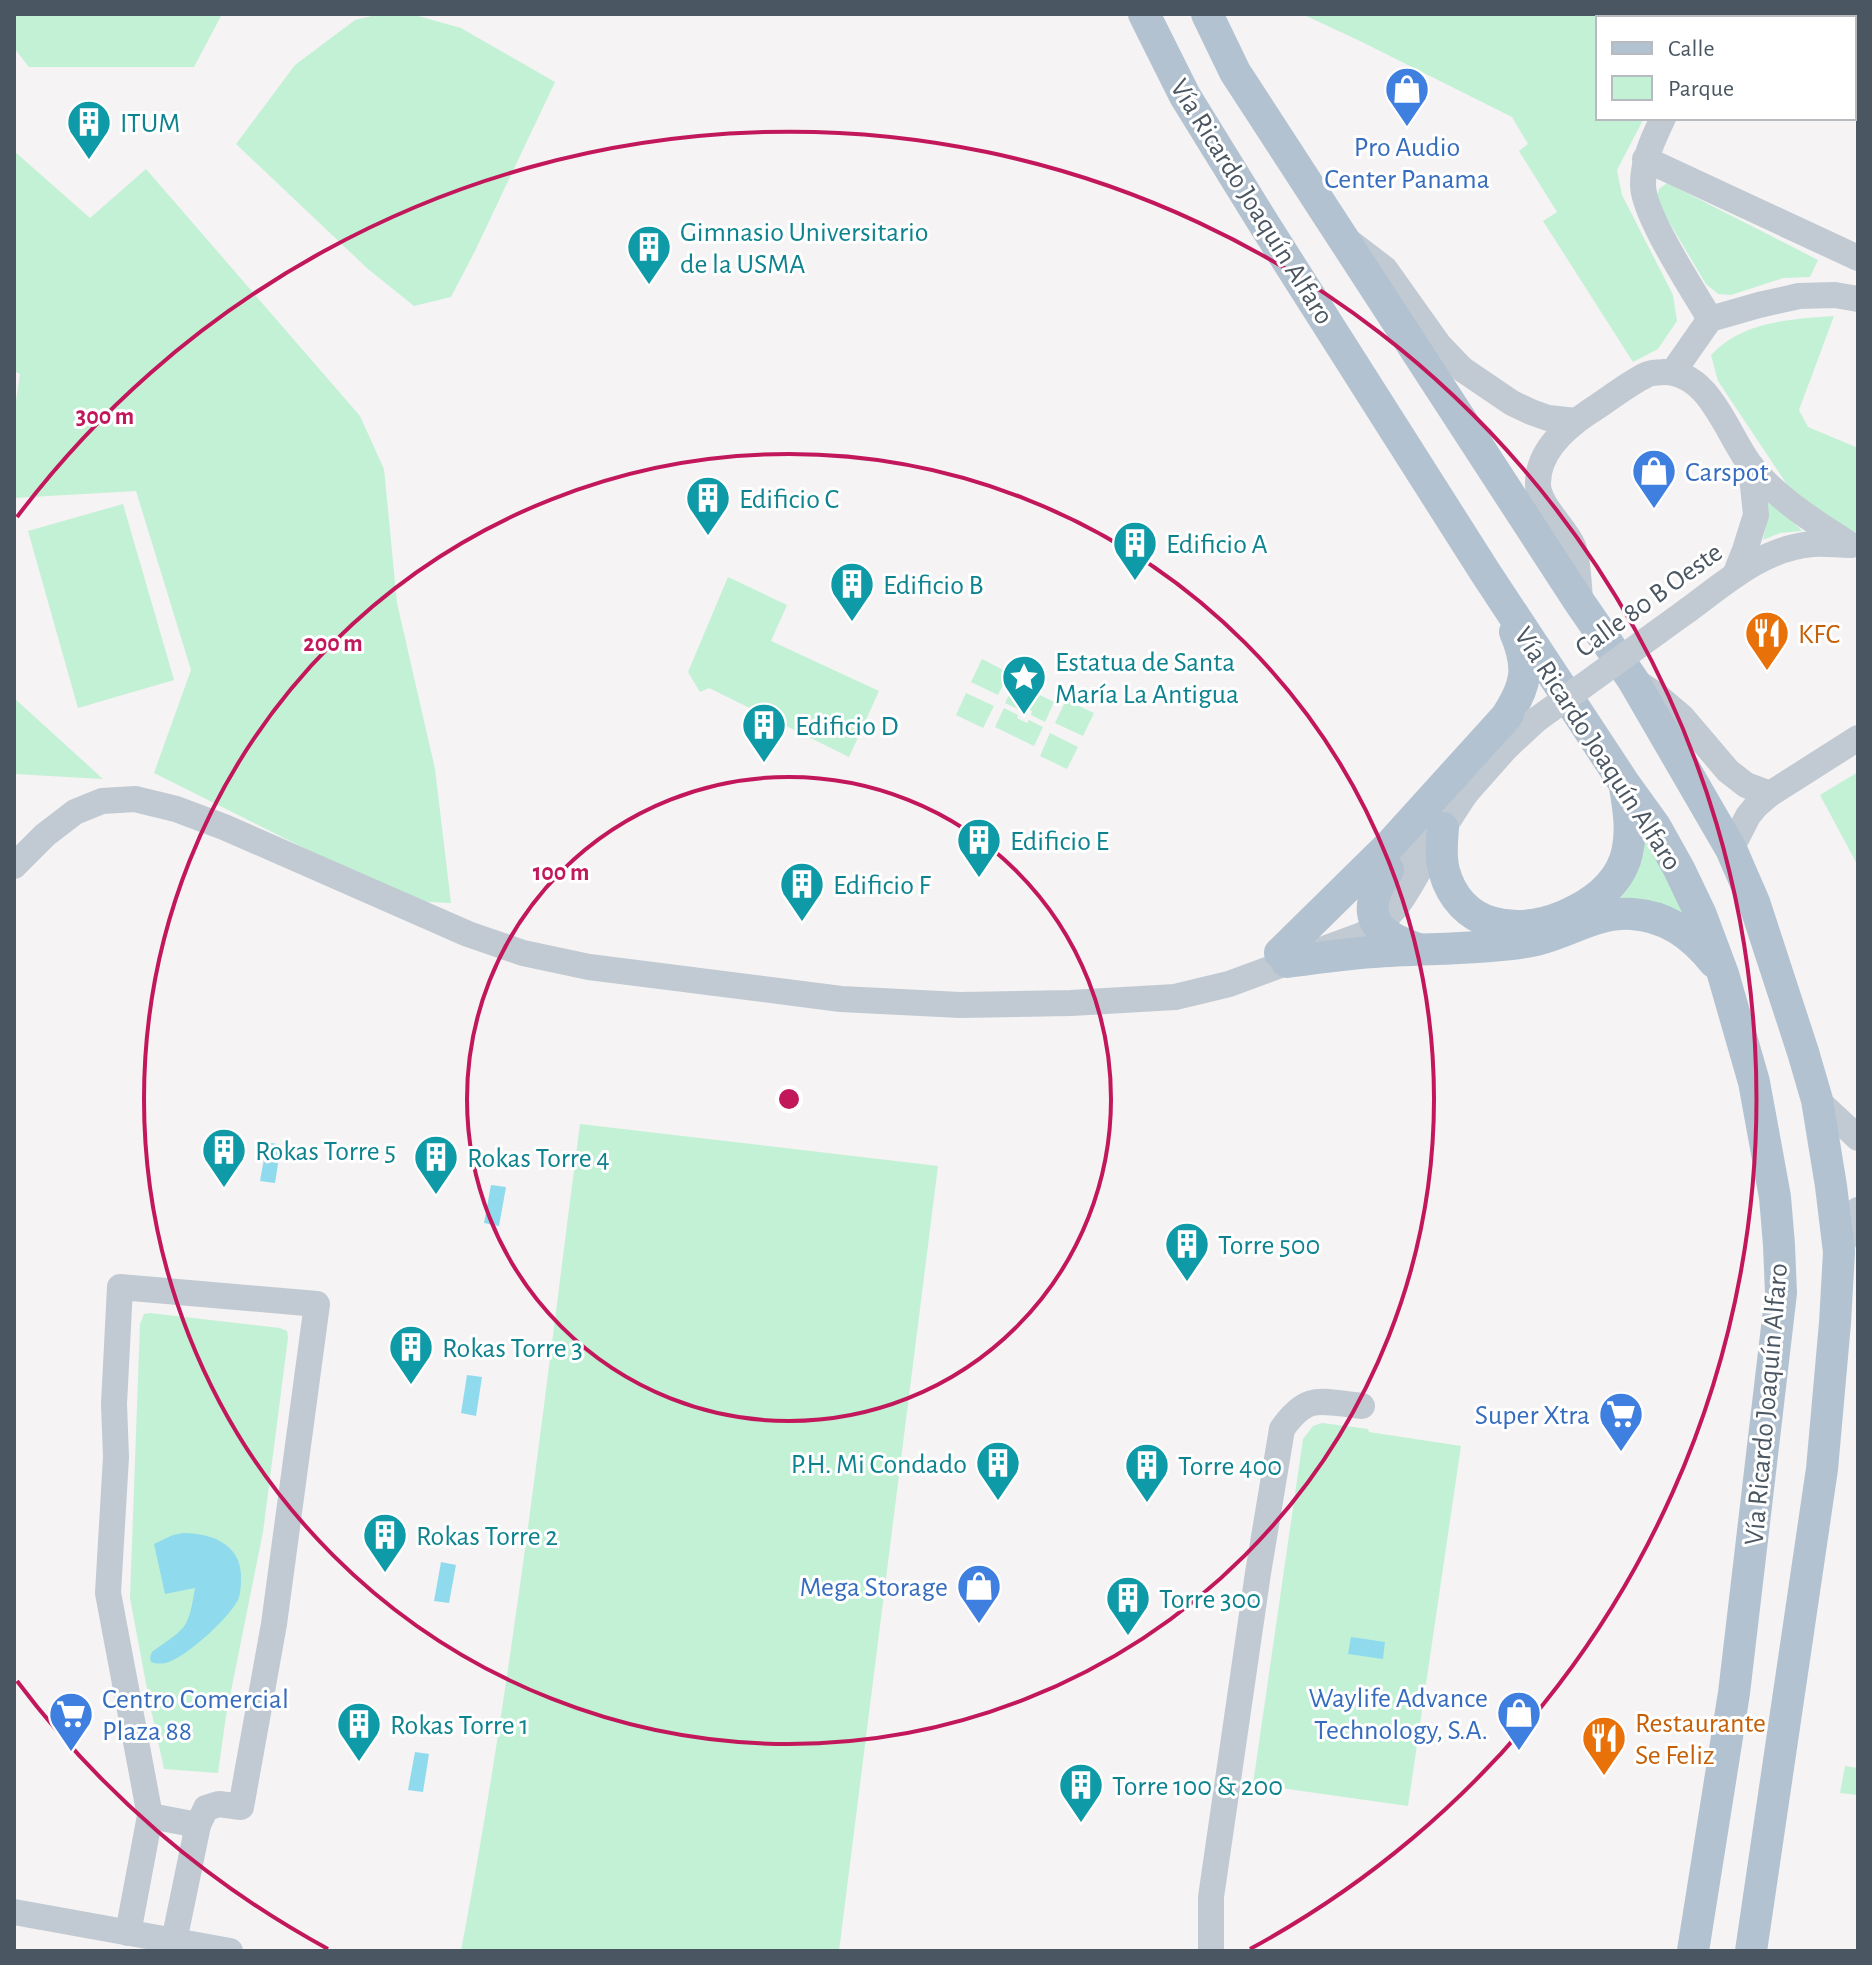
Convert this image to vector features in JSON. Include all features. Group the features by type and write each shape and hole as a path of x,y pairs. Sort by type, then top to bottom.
{"main road":[{"name":"Vía Ricardo Joaquín Alfaro","path":"1144,14 1185,96 1485,572 1655,826 1701,915 1723,974 1754,1082 1775,1197 1781,1293 1734,1693 1693,1951"},
{"name":"Vía Ricardo Joaquín Alfaro","path":"1207,14 1235,72 1633,680 1731,849 1754,902 1780,977 1817,1100 1839,1252 1835,1323 1822,1469 1751,1951"},
{"path":"1283,957 1390,845 1514,705 1523,685 1524,656 1485,572"},
{"path":"1443,828 1441,849 1444,871 1462,904 1472,913 1499,925 1526,926 1555,920 1599,897 1619,872 1630,829 1624,783"},
{"path":"1388,870 1373,898 1373,916 1392,939 1418,949"},
{"path":"1283,957 1527,942 1607,916 1631,914 1654,918 1680,929 1699,944 1723,974"}],"street":[{"path":"1662,120 1645,159 1642,187 1649,213 1710,319"},
{"path":"1645,159 1858,258"},
{"path":"1344,237 1385,269 1439,345 1462,369 1512,403 1531,412 1548,418 1576,421"},
{"path":"1673,372 1710,319 1799,296 1835,295 1858,299"},
{"path":"1580,603 1574,547 1543,501 1537,484 1545,455 1557,438 1576,421 1649,373 1673,372 1694,382 1712,401 1751,466 1815,523 1854,546"},
{"path":"1735,575 1756,515 1751,466"},
{"name":"Calle 80 B Oeste","path":"1466,793 1536,720 1735,575 1765,556 1792,547 1813,544 1854,546"},
{"path":"1633,680 1682,717 1728,771 1746,785 1770,794"},
{"path":"1731,849 1748,816 1770,794 1858,738"},
{"path":"1283,957 1342,943 1379,925 1407,892 1466,793"},
{"path":"14,866 45,835 75,812 102,801 135,799 176,809 224,827 468,934 523,953 589,967 841,999 960,1005 1071,1003 1175,997 1229,984 1283,957 1388,870 1466,793"},
{"path":"1817,1100 1858,1138"},
{"path":"1839,1252 1858,1210"},
{"path":"128,1933 150,1816 108,1593 116,1457 114,1404 120,1287 317,1304 274,1624 241,1807 219,1804 206,1808 198,1825 174,1941"},
{"path":"1211,1951 1211,1897 1282,1429 1295,1411 1312,1402 1362,1406"},
{"path":"150,1816 198,1825"},
{"path":"14,1912 230,1951"}],"green space":[{"path":"14,14 222,14 194,67 29,67 14,48"},
{"path":"380,14 411,14 461,28 555,82 451,297 414,306 368,269 236,144 295,65 355,20"},
{"path":"1302,14 1696,14 1596,16 1596,120 1643,120 1617,170 1622,195 1673,295 1677,321 1658,349 1633,362 1543,221 1557,212 1519,151 1528,144 1512,117"},
{"path":"14,151 90,218 146,169 360,416 384,469 397,603 435,769 451,903 410,901 154,773 191,670 136,491 14,498 14,414 20,374 14,371"},
{"path":"1667,183 1818,260 1810,277 1783,278 1731,295 1718,294 1706,284 1656,200 1659,189"},
{"path":"1834,316 1799,410 1808,427 1858,448 1858,533 1838,525 1788,486 1718,381 1711,355 1738,335 1768,324"},
{"path":"1765,493 1802,531 1780,533 1763,540 1768,517"},
{"path":"123,504 174,680 78,708 28,531"},
{"path":"728,577 787,605 771,641 879,691 849,757 709,688 700,692 688,672"},
{"path":"982,659 1009,673 998,695 971,682"},
{"path":"1015,683 1054,702 1045,722 1031,715 1032,711 1022,707 1020,710 1005,703"},
{"path":"966,693 994,706 983,728 956,715"},
{"path":"14,698 103,779 14,774"},
{"path":"1066,700 1094,713 1083,736 1055,723"},
{"path":"1004,708 1027,723 1029,720 1043,727 1034,746 995,727"},
{"path":"1050,733 1078,747 1067,769 1040,756"},
{"path":"1858,772 1858,866 1820,795"},
{"path":"1640,831 1693,926 1607,911 1624,894 1634,877"},
{"path":"580,1124 938,1166 839,1951 461,1951 512,1642"},
{"path":"144,1314 287,1331 263,1532 226,1716 218,1773 164,1769 130,1598 140,1324"},
{"path":"1322,1423 1461,1446 1408,1806 1253,1784 1303,1439 1313,1426"},
{"path":"1845,1766 1858,1768 1858,1795 1840,1793"}],"water":[{"path":"267,1142 281,1145 275,1183 260,1181"},
{"path":"491,1185 506,1187 499,1226 484,1223"},
{"path":"467,1375 482,1377 476,1416 461,1413"},
{"path":"183,1533 204,1535 230,1548 239,1564 240,1594 226,1616 197,1644 169,1662 153,1663 150,1657 152,1652 179,1632 188,1620 195,1588 165,1594 154,1544"},
{"path":"441,1562 456,1565 449,1603 434,1601"},
{"path":"1351,1637 1385,1642 1383,1659 1348,1654"},
{"path":"415,1752 429,1754 423,1792 408,1790"}],"place":[{"name":"Pro Audio Center Panama","path":"1407,128"},
{"name":"ITUM","path":"89,161"},
{"name":"Gimnasio Universitario de la USMA","path":"649,286"},
{"name":"Carspot","path":"1654,510"},
{"name":"Edificio C","path":"708,537"},
{"name":"Edificio A","path":"1135,582"},
{"name":"Edificio B","path":"852,623"},
{"name":"KFC","path":"1767,672"},
{"name":"Estatua de Santa María La Antigua","path":"1024,716"},
{"name":"Edificio D","path":"764,764"},
{"name":"Edificio E","path":"979,879"},
{"name":"Edificio F","path":"802,923"},
{"name":"Rokas Torre 5","path":"224,1189"},
{"name":"Rokas Torre 4","path":"436,1196"},
{"name":"Torre 500","path":"1187,1283"},
{"name":"Rokas Torre 3","path":"411,1386"},
{"name":"Super Xtra","path":"1621,1453"},
{"name":"P.H. Mi Condado","path":"998,1502"},
{"name":"Torre 400","path":"1147,1504"},
{"name":"Rokas Torre 2","path":"385,1574"},
{"name":"Mega Storage","path":"979,1625"},
{"name":"Torre 300","path":"1128,1637"},
{"name":"Waylife Advance Technology, S.A.","path":"1519,1752"},
{"name":"Centro Comercial Plaza 88","path":"71,1753"},
{"name":"Rokas Torre 1","path":"359,1763"},
{"name":"Restaurante Se Feliz","path":"1604,1777"},
{"name":"Torre 100 & 200","path":"1081,1824"}]}
